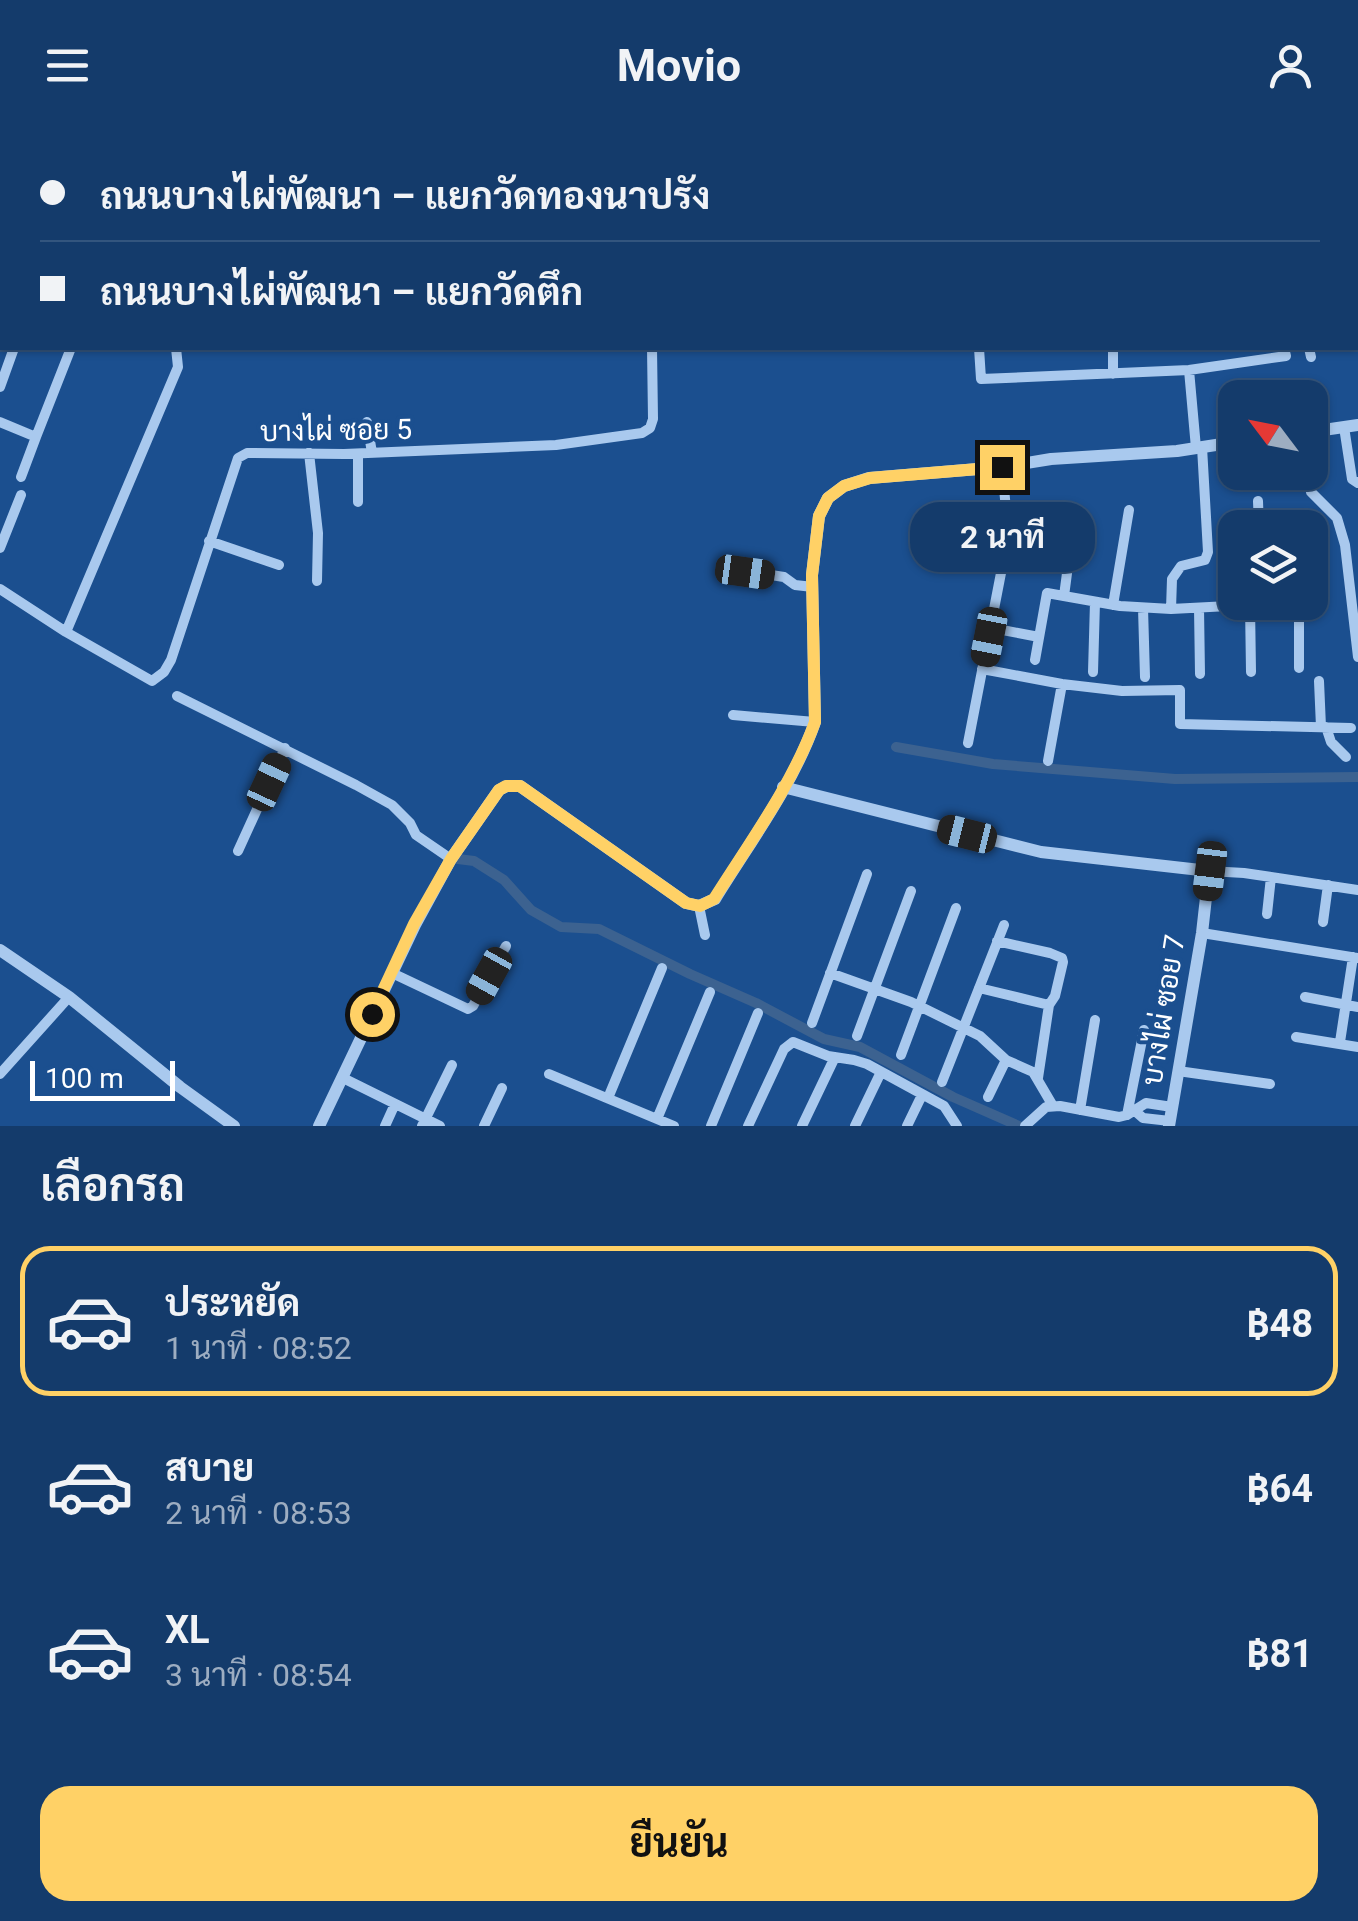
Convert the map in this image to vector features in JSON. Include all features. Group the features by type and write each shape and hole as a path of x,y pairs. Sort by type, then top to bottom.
{"street":[{"path":"0,387 13,350"},
{"path":"22,476 70,350"},
{"path":"0,588 66,632 178,367 176,350"},
{"name":"บางไผ่ ซอย 5","path":"66,632 152,682 164,672 238,458 247,453 358,454 556,445 642,433 650,428 653,419 652,350"},
{"path":"979,350 981,380 1189,370 1286,356 1284,350"},
{"path":"1112,350 1113,374"},
{"path":"1170,610 1172,579 1182,566 1205,560 1208,552 1189,370"},
{"path":"0,422 36,437"},
{"path":"367,422 372,453"},
{"path":"1351,426 1352,479 1358,483"},
{"path":"319,1126 414,924 451,859 499,790 520,786 686,903 700,906 714,899 784,787 815,722 813,587 819,516 828,498 844,486 870,478 1218,445"},
{"path":"309,452 318,533 317,581"},
{"path":"358,454 358,502"},
{"path":"968,744 1008,520 1002,467"},
{"path":"1310,490 1338,518 1354,598 1358,657"},
{"path":"0,548 21,495"},
{"path":"1258,501 1259,510"},
{"path":"1113,605 1129,510"},
{"path":"1064,596 1074,520"},
{"path":"209,540 279,566"},
{"path":"1345,545 1358,544"},
{"path":"745,572 784,577 796,585 813,587"},
{"path":"1035,660 1048,593 1143,608 1218,607"},
{"path":"1093,672 1095,602"},
{"path":"1143,608 1145,678"},
{"path":"1199,608 1200,674"},
{"path":"1250,620 1251,672"},
{"path":"1299,668 1303,620"},
{"path":"997,629 1039,637"},
{"path":"982,669 1122,691 1180,690 1180,724 1351,728"},
{"path":"1320,681 1324,727 1346,758"},
{"path":"1048,761 1062,684"},
{"path":"177,696 392,805 416,835 451,859"},
{"path":"734,715 815,722"},
{"path":"238,851 285,748"},
{"path":"784,787 1041,852 1358,890"},
{"name":"บางไผ่ ซอย 7","path":"1170,1121 1210,871"},
{"path":"812,1023 867,874"},
{"path":"1267,914 1271,877"},
{"path":"1323,922 1328,886"},
{"path":"857,1036 911,891"},
{"path":"700,906 704,935"},
{"path":"901,1054 956,908"},
{"path":"942,1082 1004,924"},
{"path":"1202,933 1355,958 1352,1006 1340,1042"},
{"path":"997,941 1062,958 1038,1079"},
{"path":"392,973 468,1009 506,946"},
{"path":"0,950 70,997 234,1126"},
{"path":"608,1098 662,968"},
{"path":"830,973 920,1006 964,1028 992,1045 1006,1060 1032,1072 1053,1106"},
{"path":"979,988 1050,1005"},
{"path":"657,1118 710,992"},
{"path":"0,1074 70,997"},
{"path":"1305,997 1352,1006"},
{"path":"711,1126 758,1013"},
{"path":"1080,1110 1095,1020"},
{"path":"1131,1113 1144,1030"},
{"path":"1296,1037 1358,1047"},
{"path":"748,1126 784,1050 793,1042 882,1072 944,1106 956,1126"},
{"path":"802,1126 835,1057"},
{"path":"988,1097 1006,1060"},
{"path":"424,1122 452,1065"},
{"path":"1178,1071 1270,1084"},
{"path":"855,1126 882,1072"},
{"path":"550,1074 674,1126"},
{"path":"342,1078 424,1122 440,1126"},
{"path":"484,1126 502,1088"},
{"path":"907,1126 922,1095"},
{"path":"1026,1125 1046,1107 1119,1117 1146,1103 1170,1121"},
{"path":"385,1126 395,1104"}],"waterway":[{"path":"896,747 993,764 1175,779 1358,777"},
{"path":"458,859 474,861 504,880 531,910 561,927 599,929 824,1039 860,1047 953,1097 1019,1126"}],"route":[{"path":"372,1014 414,924 451,859 499,790 506,786 520,786 686,903 700,906 714,899 792,774 815,722 812,575 819,516 828,498 844,486 870,478 1002,467"}]}
